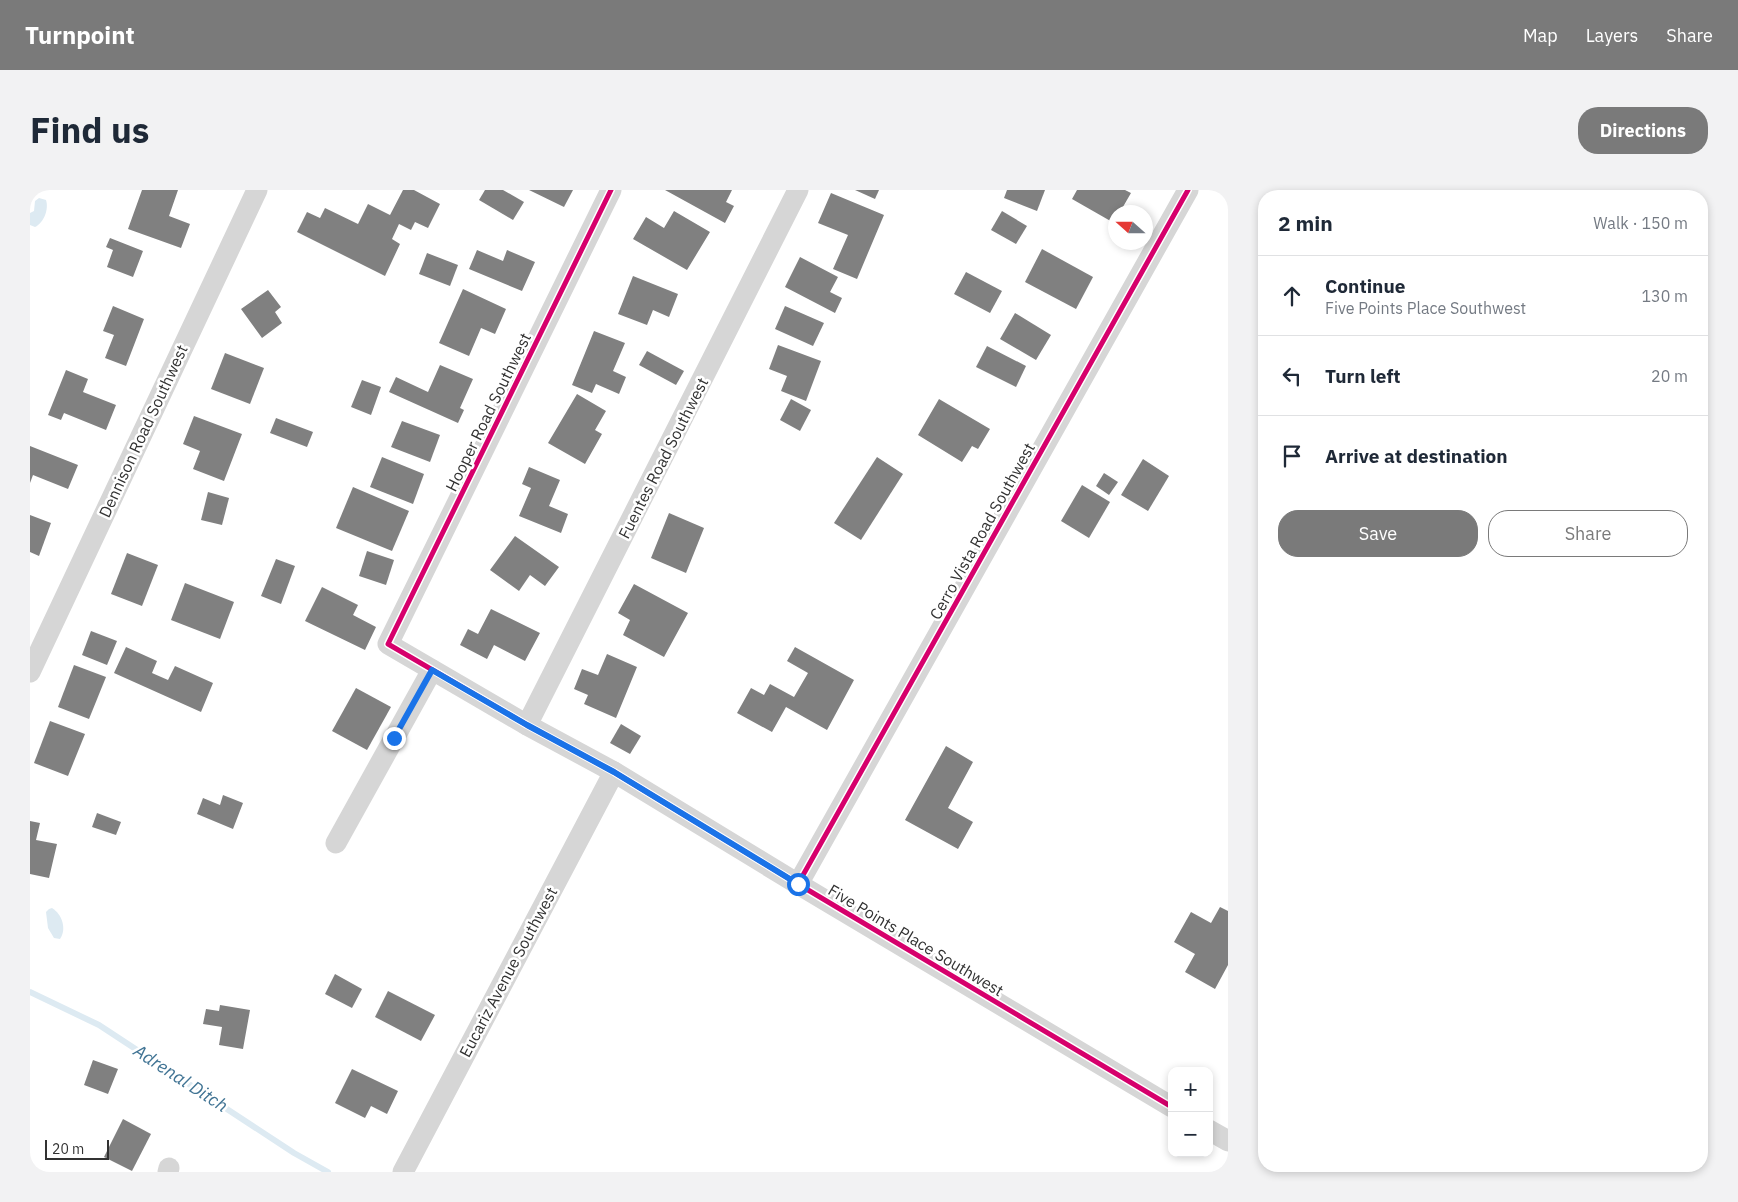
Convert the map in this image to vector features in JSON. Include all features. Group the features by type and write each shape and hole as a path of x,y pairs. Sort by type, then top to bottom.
{"street":[{"name":"Dennison Road Southwest","path":"30,672 257,190"},
{"name":"Hooper Road Southwest","path":"388,644 610,190"},
{"name":"Fuentes Road Southwest","path":"527,725 798,190"},
{"name":"Cerro Vista Road Southwest","path":"798,884 1188,190"},
{"name":"Five Points Place Southwest","path":"388,644 527,725 614,772 1168,1105"},
{"path":"336,844 432,670"},
{"name":"Eucariz Avenue Southwest","path":"403,1172 614,772"}],"shaded area":[{"path":"39,198 46,200 47,207 43,219 35,227 30,225 30,213 34,211 35,201"},
{"path":"52,908 61,918 63,931 60,939 54,938 48,928 46,912"}],"building":[{"path":"142,190 178,190 169,216 190,224 181,248 128,229"},
{"path":"403,190 414,190 440,204 428,228 415,222 411,230 399,224 392,239 400,244 385,276 297,232 307,212 320,218 325,208 358,224 368,204 390,215"},
{"path":"485,190 503,190 524,202 513,220 479,200"},
{"path":"529,190 573,190 564,207"},
{"path":"665,190 732,190 726,202 734,206 725,223"},
{"path":"855,190 879,190 875,199"},
{"path":"1007,190 1045,190 1037,211 1004,198"},
{"path":"1077,190 1125,190 1131,193 1124,205 1108,205 1108,220 1072,199"},
{"path":"831,193 884,215 857,279 833,269 848,235 818,223"},
{"path":"674,211 710,232 687,270 633,239 646,217 664,228"},
{"path":"1002,211 1027,226 1016,244 991,230"},
{"path":"110,238 143,251 133,277 107,267 113,250 106,247"},
{"path":"1042,249 1093,277 1076,309 1025,282"},
{"path":"477,250 503,261 507,250 535,262 522,291 469,269"},
{"path":"427,253 458,265 450,286 419,274"},
{"path":"800,257 838,277 830,292 842,298 835,313 785,287"},
{"path":"966,272 1002,291 990,313 954,294"},
{"path":"633,276 678,294 669,317 653,310 647,325 618,314"},
{"path":"463,289 506,309 495,334 481,328 469,356 439,343"},
{"path":"268,290 281,307 275,312 282,323 262,338 241,309"},
{"path":"113,306 144,319 126,366 105,358 114,335 103,331"},
{"path":"785,306 824,323 813,346 775,329"},
{"path":"1015,313 1051,335 1036,360 1000,339"},
{"path":"594,331 625,343 613,371 626,377 619,394 596,384 592,393 572,385"},
{"path":"778,345 821,361 806,401 781,391 787,376 769,369"},
{"path":"987,346 1026,366 1016,387 976,367"},
{"path":"647,351 684,371 676,385 639,365"},
{"path":"225,353 264,368 250,404 211,389"},
{"path":"440,365 473,379 460,408 464,410 458,423 389,392 396,377 428,392"},
{"path":"66,370 88,379 83,392 116,405 106,430 64,413 61,420 48,415"},
{"path":"362,380 381,387 371,415 351,407"},
{"path":"577,394 606,411 595,430 602,434 585,464 548,443"},
{"path":"791,399 811,410 800,431 780,420"},
{"path":"939,399 990,429 978,449 972,446 962,462 918,435"},
{"path":"194,416 242,434 224,481 193,469 200,451 183,444"},
{"path":"276,418 313,432 307,447 270,433"},
{"path":"402,421 440,435 430,462 391,447"},
{"path":"30,446 78,465 68,489 33,475 30,483"},
{"path":"382,457 424,474 413,504 370,487"},
{"path":"877,457 903,474 861,540 834,523"},
{"path":"1143,459 1169,476 1148,511 1121,495"},
{"path":"529,467 560,480 549,506 568,514 561,533 519,516 531,488 522,484"},
{"path":"1104,473 1118,482 1109,495 1096,486"},
{"path":"1082,485 1110,502 1089,538 1061,521"},
{"path":"353,487 409,511 392,551 336,528"},
{"path":"208,492 229,498 222,525 201,520"},
{"path":"669,513 704,528 686,573 651,558"},
{"path":"30,515 51,523 39,556 30,552"},
{"path":"515,536 559,567 545,586 530,575 519,591 490,570"},
{"path":"367,551 394,560 386,585 359,576"},
{"path":"127,553 158,565 142,606 111,594"},
{"path":"276,559 295,566 281,604 261,596"},
{"path":"185,583 234,602 220,639 171,620"},
{"path":"634,584 688,613 664,657 623,635 630,620 618,613"},
{"path":"322,587 358,605 353,615 376,627 365,650 305,621"},
{"path":"491,609 540,633 525,661 494,645 487,659 460,645 468,629 478,634"},
{"path":"91,631 117,641 107,665 82,655"},
{"path":"126,647 157,661 152,673 168,680 175,666 213,683 201,712 114,673"},
{"path":"795,647 854,680 827,730 786,707 772,732 737,713 751,688 764,695 770,684 794,697 808,673 787,661"},
{"path":"607,654 637,667 616,718 584,704 588,695 574,689 582,669 598,675"},
{"path":"74,665 106,677 89,719 58,707"},
{"path":"356,688 391,707 367,750 332,731"},
{"path":"50,721 85,734 68,776 34,763"},
{"path":"621,724 641,736 630,754 610,743"},
{"path":"946,746 973,762 948,808 973,822 958,849 905,820"},
{"path":"223,795 243,803 233,829 197,814 203,798 220,805"},
{"path":"97,813 121,822 116,835 92,827"},
{"path":"30,821 40,823 36,840 57,844 49,878 30,874"},
{"path":"1220,907 1228,911 1228,965 1215,989 1185,972 1195,954 1174,942 1191,912 1211,923"},
{"path":"335,974 362,989 352,1008 325,994"},
{"path":"388,991 435,1015 421,1041 375,1017"},
{"path":"220,1005 250,1010 243,1049 219,1045 222,1027 203,1024 206,1009 219,1011"},
{"path":"93,1060 118,1069 108,1094 84,1085"},
{"path":"352,1069 398,1091 387,1114 371,1106 365,1118 335,1103"},
{"path":"123,1119 151,1134 132,1171 104,1157"}],"waterway":[{"name":"Adrenal Ditch","path":"30,992 99,1025 294,1153 328,1172"}],"cycle path":[{"path":"611,190 388,644 527,725 614,772 1168,1105"},
{"path":"798,884 1188,190"}],"route":[{"path":"394,738 432,670 527,725 614,772 798,884"}]}
